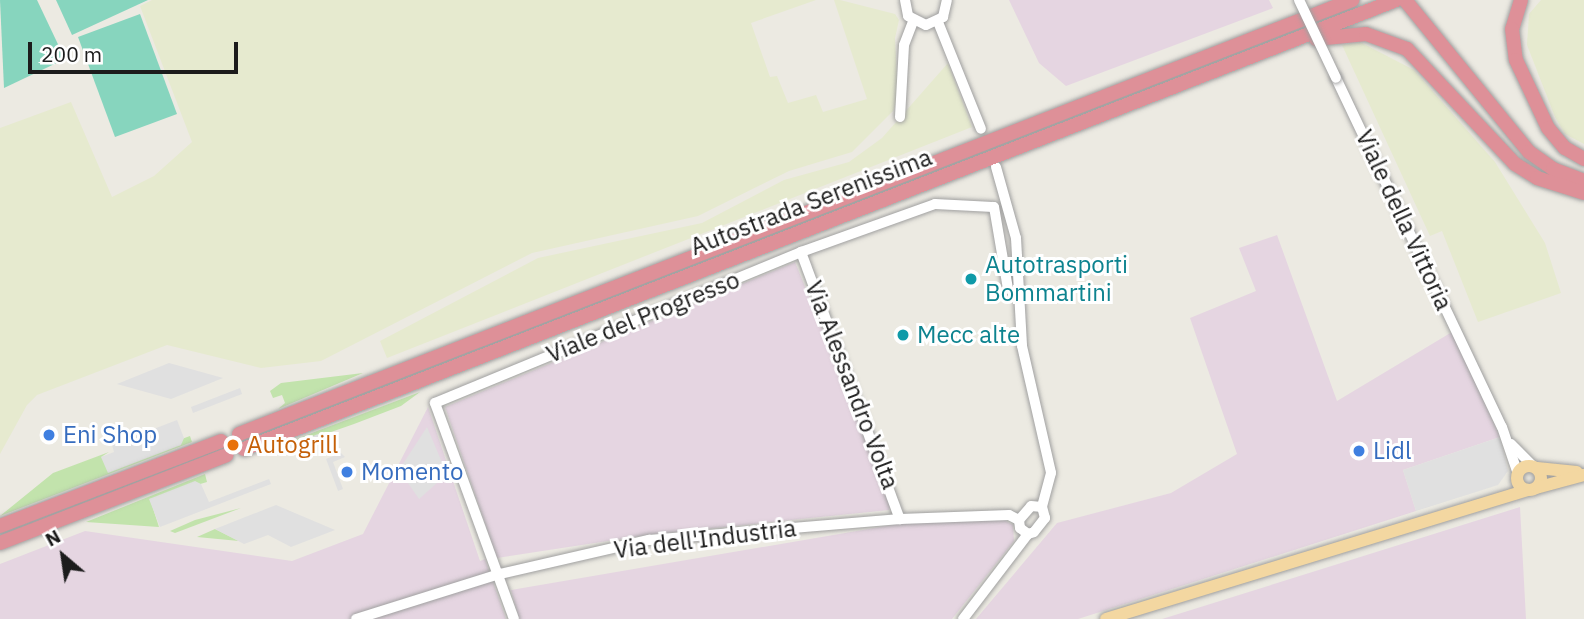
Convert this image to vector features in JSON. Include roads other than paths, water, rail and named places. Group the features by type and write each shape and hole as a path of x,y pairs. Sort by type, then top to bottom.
{"highway":[{"name":"Autostrada Serenissima","path":"239,434 1352,0"},
{"name":"Autostrada Serenissima","path":"244,449 1396,0"},
{"path":"1405,0 1419,8 1528,138 1560,163 1584,171"},
{"path":"1521,0 1512,29 1516,60 1548,128 1565,148 1584,159"},
{"path":"1419,8 1529,152 1553,169 1584,181"},
{"path":"1244,59 1345,33 1388,40 1429,68 1515,164 1537,178 1584,192"},
{"path":"0,526 224,448 0,543"}],"main road":[{"path":"1493,500 1517,475 1535,467 1556,472 1584,470"},
{"path":"1532,489 1541,477 1535,467"},
{"path":"1517,475 1532,489"},
{"path":"1106,619 1493,500 1584,475"}],"street":[{"path":"892,0 905,1 913,21 904,45 900,117"},
{"path":"913,21 926,25 938,22 946,11 947,0"},
{"name":"Viale della Vittoria","path":"1299,0 1508,441 1517,475"},
{"path":"938,22 981,129"},
{"path":"963,619 1028,534 1034,532 1045,519 1041,507 1051,473 1022,345 1016,238 996,167"},
{"name":"Viale del Progresso","path":"514,619 500,574 435,403 801,252 936,204 994,206 1009,289"},
{"name":"Via Alessandro Volta","path":"801,252 900,519"},
{"name":"Viale della Vittoria","path":"1508,441 1535,467"},
{"path":"1028,534 1020,527 1020,520 1031,506 1041,507"},
{"name":"Via dell'Industria","path":"356,619 500,574 649,540 900,519 1009,515 1020,520"}],"place":[{"name":"Autotrasporti Bommartini","path":"971,279"},
{"name":"Mecc alte","path":"903,335"},
{"name":"Eni Shop","path":"49,435"},
{"name":"Autogrill","path":"233,445"},
{"name":"Lidl","path":"1359,451"},
{"name":"Momento","path":"347,472"}]}
